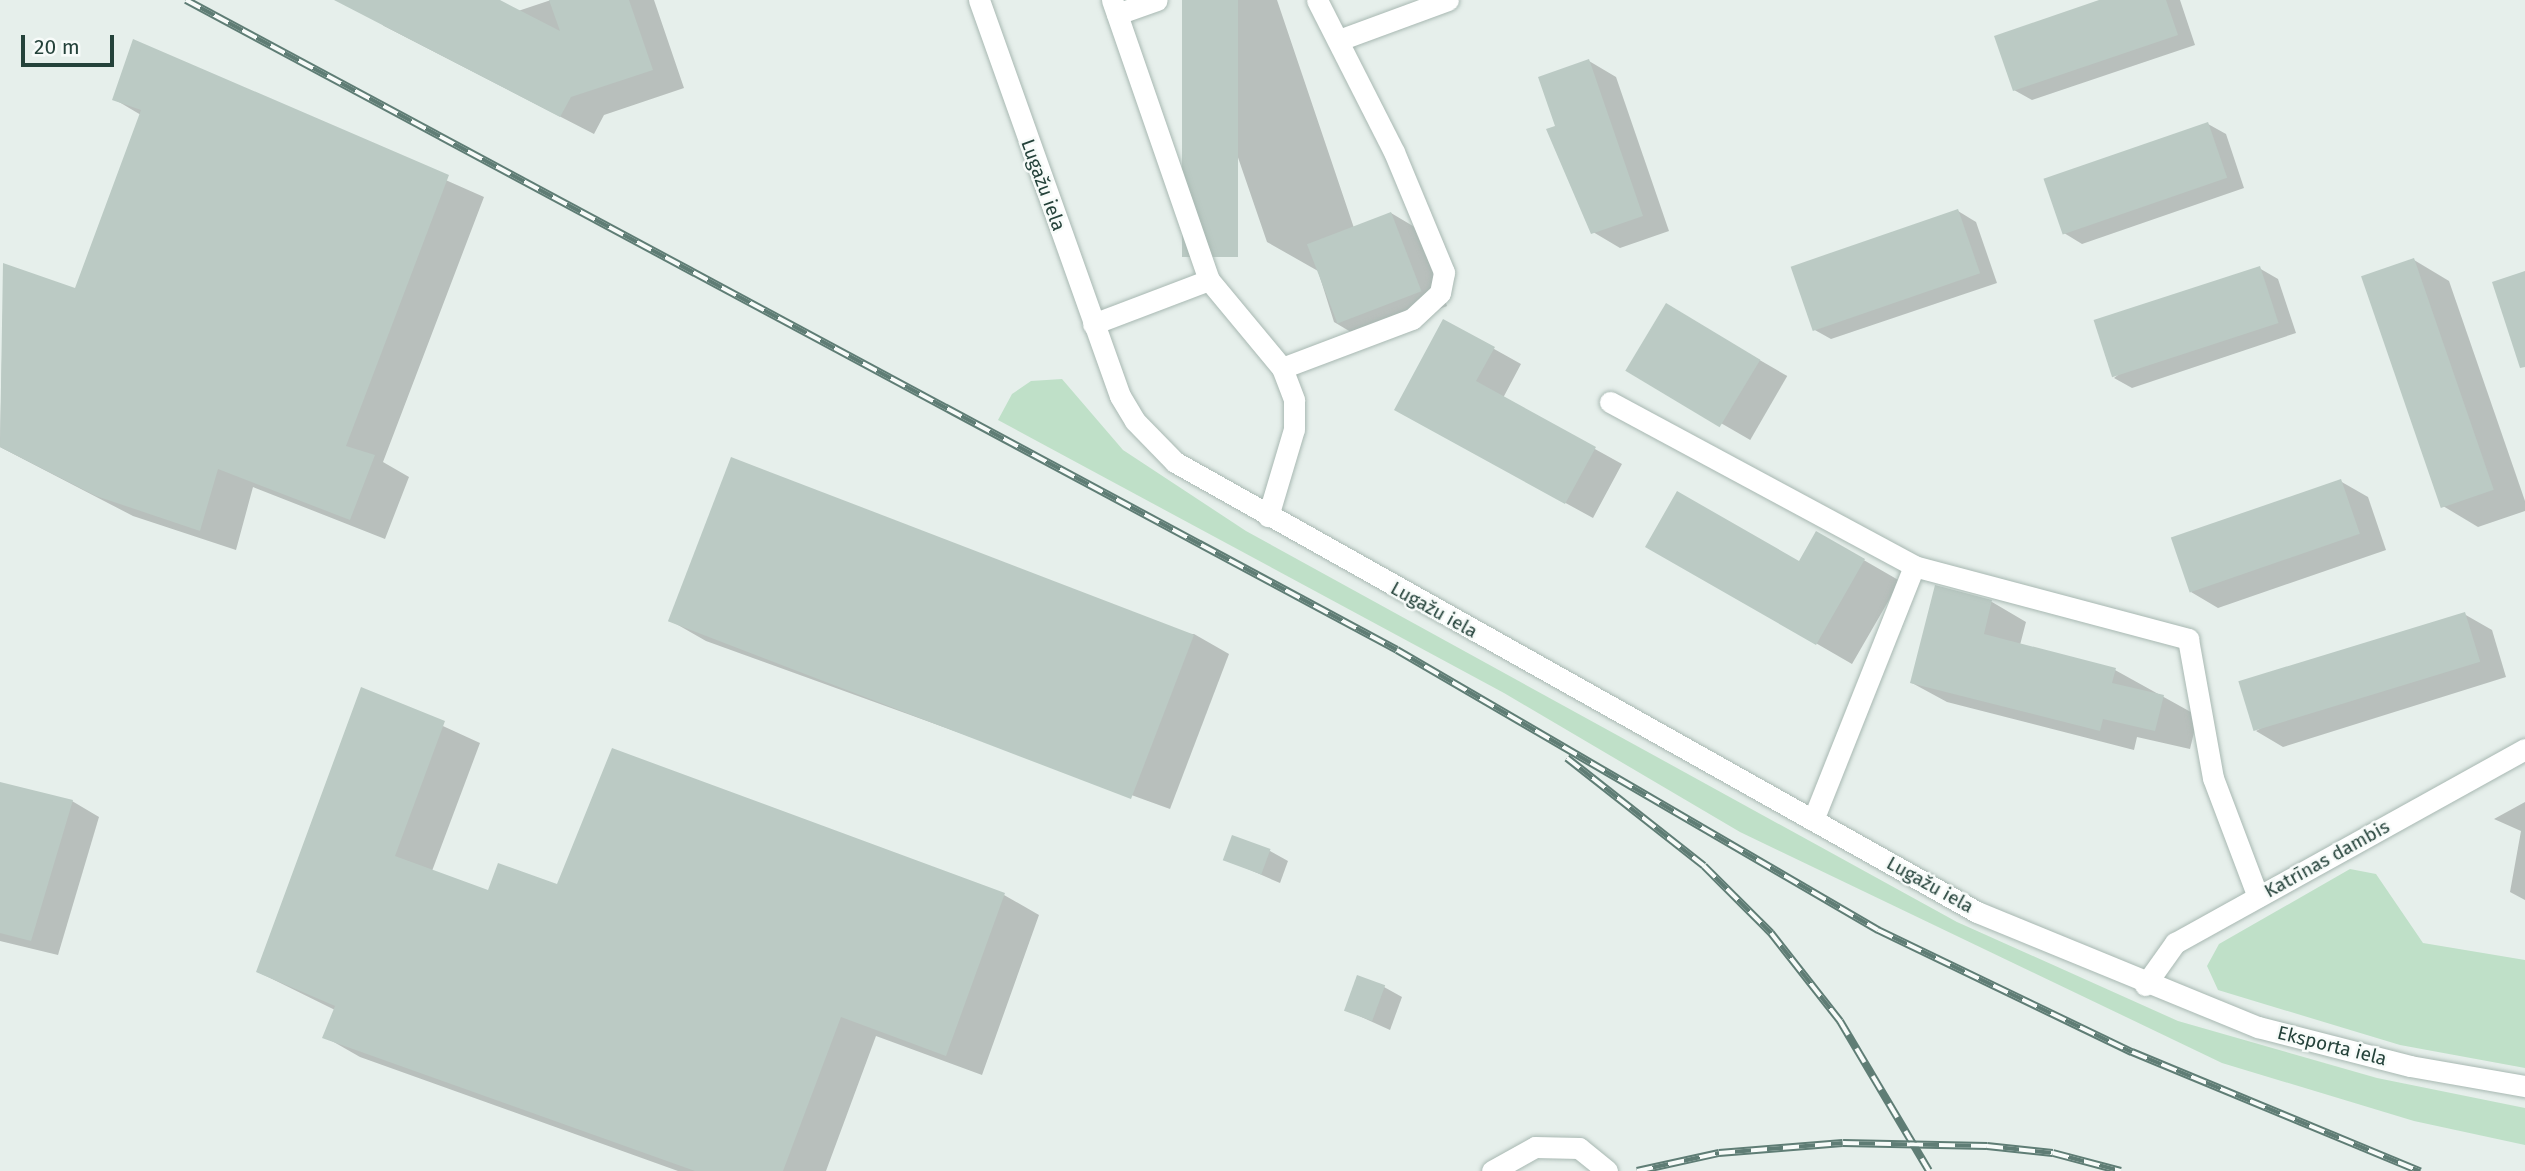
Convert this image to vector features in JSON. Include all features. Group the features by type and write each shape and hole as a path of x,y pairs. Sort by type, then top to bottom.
{"street":[{"name":"Lugažu iela","path":"979,0 1093,324 1135,421 1175,461 1268,516 1977,912 2146,985"},
{"path":"1157,0 1115,7 1209,280 1282,368 1294,400 1294,429 1268,516"},
{"path":"1282,368 1412,319 1440,293 1444,272 1339,40 1317,0"},
{"path":"1339,40 1448,0"},
{"path":"1093,324 1209,280"},
{"path":"1610,402 1914,566 2188,639 2213,778 2258,897"},
{"path":"1813,820 1914,566"},
{"name":"Katrīnas dambis","path":"2146,985 2175,943 2525,749"},
{"name":"Eksporta iela","path":"2146,985 2332,1047 2525,1086"},
{"path":"1492,1171 1535,1147 1578,1148 1607,1171"}],"green space":[{"path":"1062,379 1123,450 1246,531 1957,922 2178,1021 2377,1078 2525,1108 2525,1145 2414,1121 2222,1063 1740,832 1504,693 998,420 1012,394 1031,381"},
{"path":"2350,869 2376,874 2423,943 2525,960 2525,1068 2400,1045 2218,990 2207,966 2219,944"}],"building":[{"path":"334,0 500,0 560,31 549,0 629,0 653,70 571,97 560,117"},
{"path":"1182,0 1238,0 1238,257 1182,257"},
{"path":"2099,0 2166,0 2178,35 2013,91 1994,36"},
{"path":"133,39 449,175 346,446 375,455 350,520 218,469 200,531 96,496 0,447 3,263 75,288 141,110 112,100"},
{"path":"1589,59 1643,216 1591,234 1546,129 1555,126 1538,77"},
{"path":"2208,122 2227,178 2063,234 2043,179"},
{"path":"1958,209 1980,273 1813,331 1791,267"},
{"path":"1391,212 1421,291 1337,324 1307,244"},
{"path":"2414,258 2494,490 2441,508 2361,276"},
{"path":"2260,266 2279,323 2112,377 2094,320"},
{"path":"2525,271 2525,367 2520,368 2492,282"},
{"path":"1666,303 1760,360 1720,427 1625,371"},
{"path":"1443,319 1495,347 1476,381 1596,447 1565,504 1394,410"},
{"path":"731,457 1194,635 1131,799 668,621"},
{"path":"2341,479 2360,534 2190,592 2171,538"},
{"path":"1677,491 1799,561 1816,531 1865,559 1816,645 1645,547"},
{"path":"1935,585 1992,600 1984,634 2116,668 2112,683 2164,695 2155,731 2103,719 2100,731 1910,683"},
{"path":"2465,612 2480,662 2254,731 2238,681"},
{"path":"361,687 445,721 395,856 488,890 498,863 557,884 612,748 1005,893 946,1056 841,1017 783,1171 695,1171 322,1038 335,1006 256,972"},
{"path":"0,782 73,800 31,941 0,933"},
{"path":"1232,835 1271,849 1261,874 1223,860"},
{"path":"1357,975 1385,985 1372,1021 1344,1011"}],"railway":[{"path":"186,0 1397,650 1878,930 2132,1052 2420,1171"},
{"path":"1567,758 1704,866 1771,933 1840,1021 1929,1171"},
{"path":"1637,1171 1719,1153 1843,1143 1987,1146 2053,1153 2121,1171"}]}
